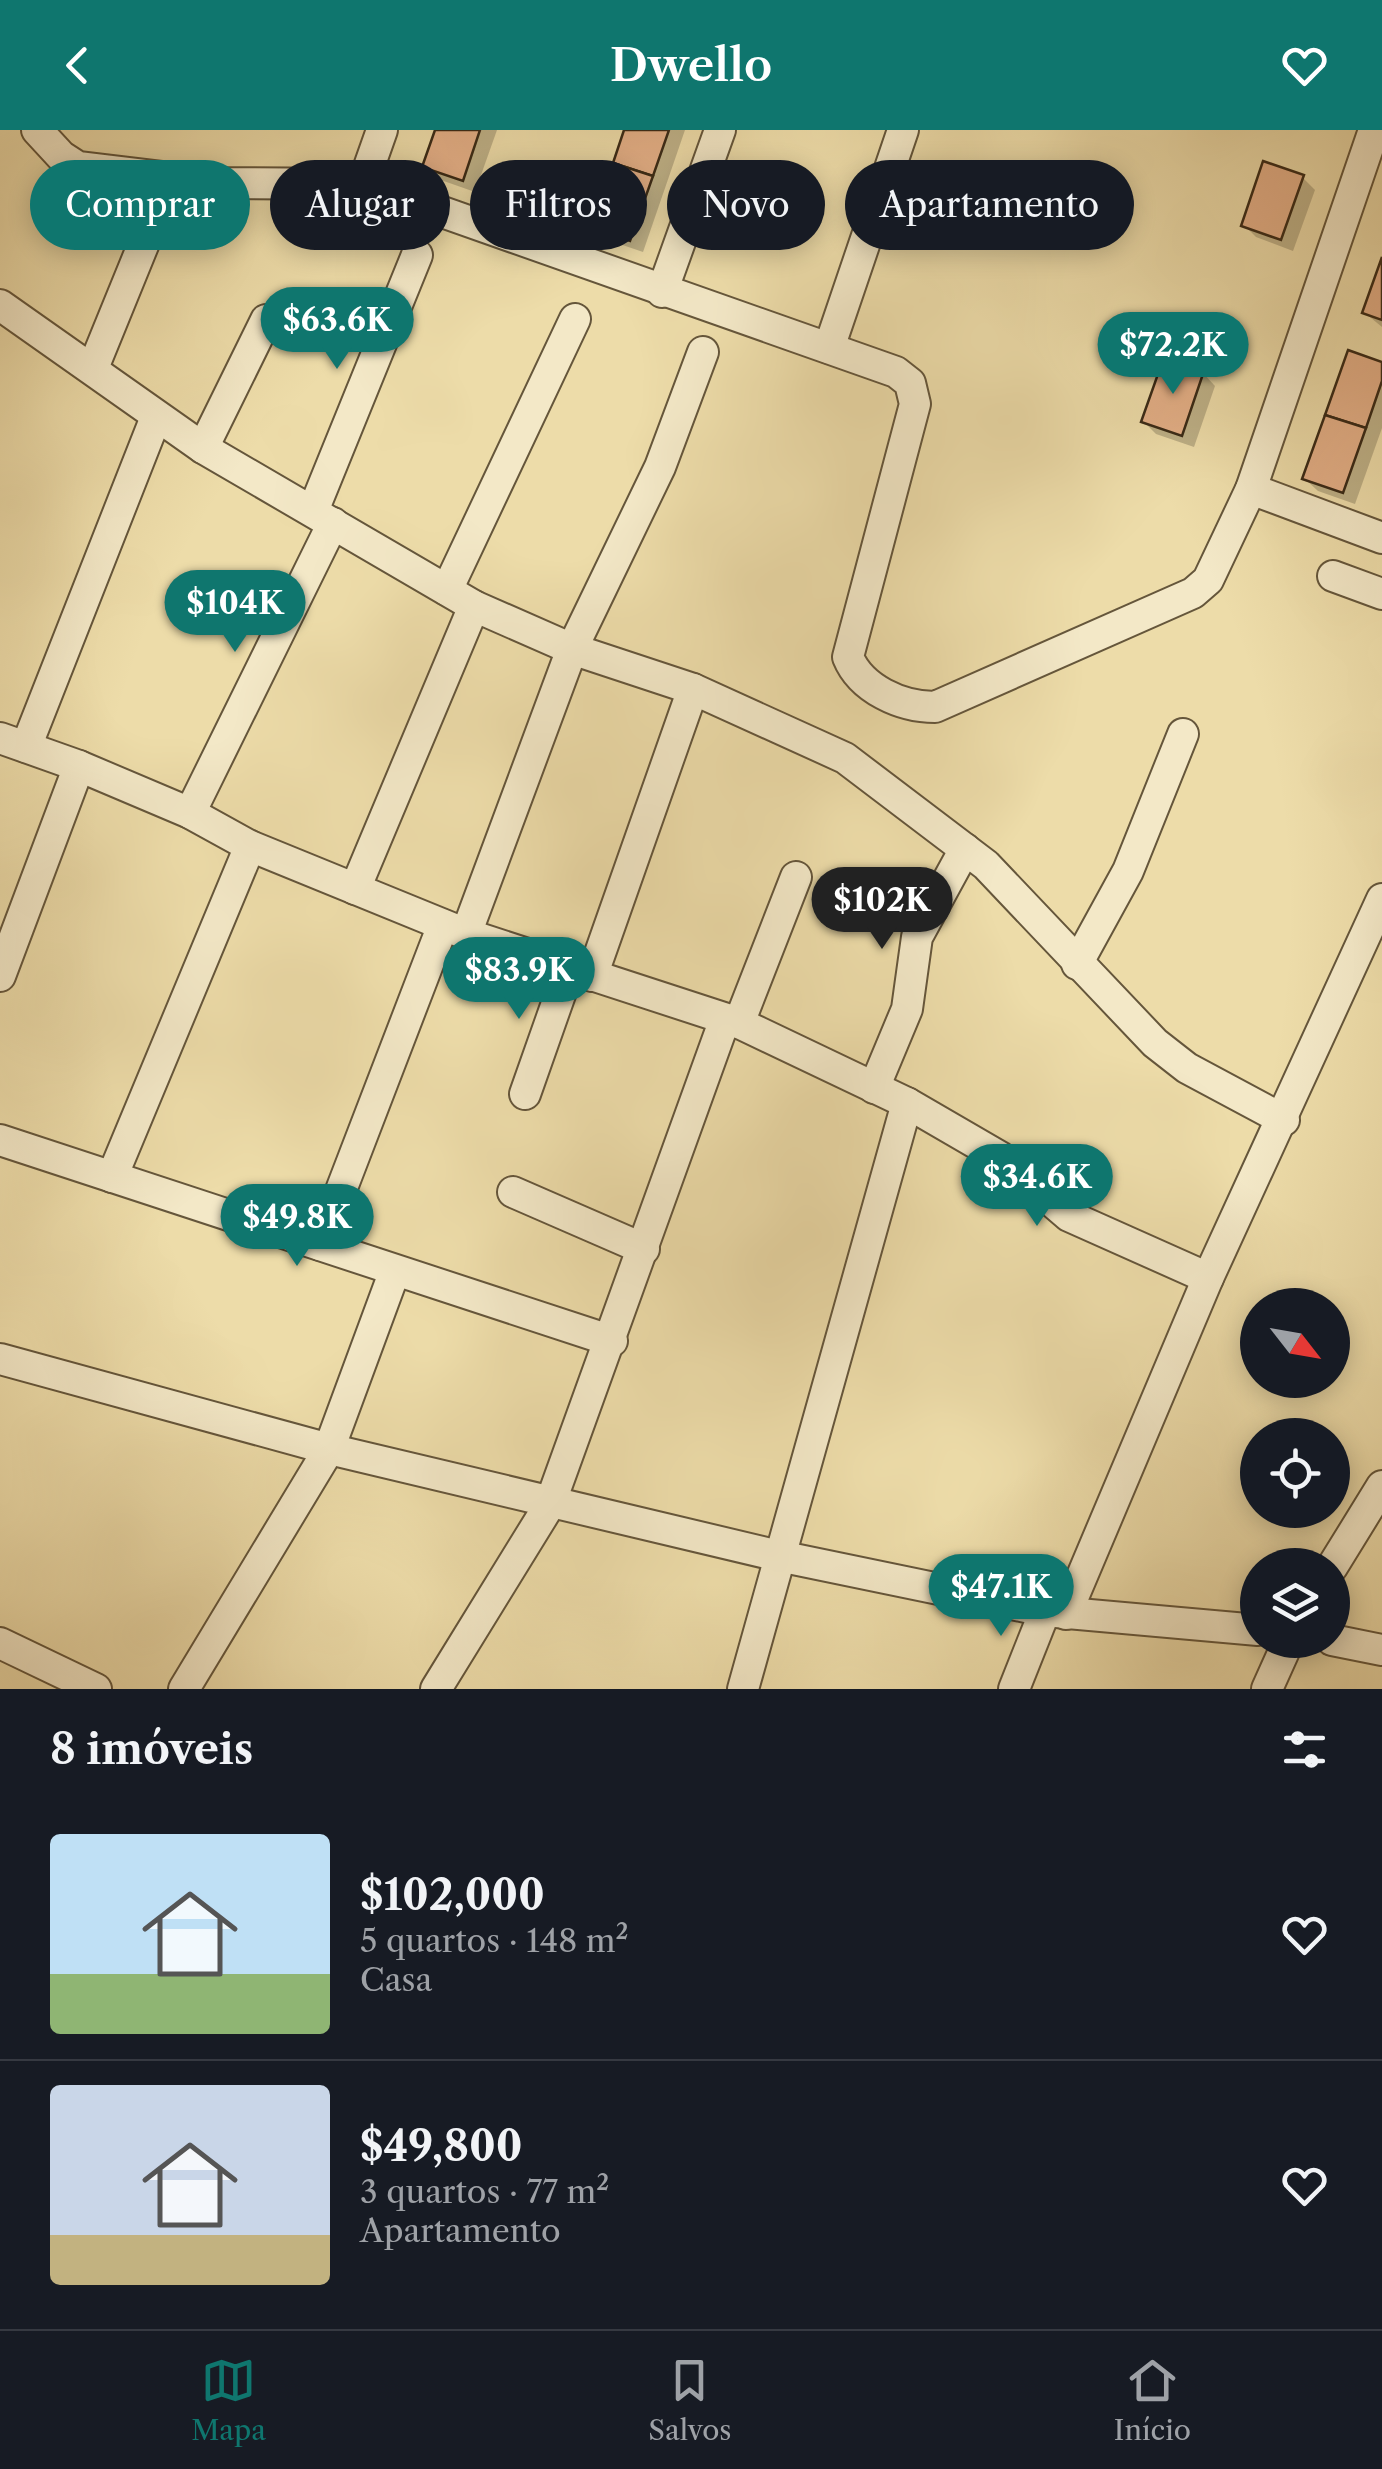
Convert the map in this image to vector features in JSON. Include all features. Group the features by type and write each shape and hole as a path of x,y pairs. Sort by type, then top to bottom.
{"street":[{"path":"38,130 61,156 78,167 211,183 270,183"},
{"path":"371,160 382,130"},
{"path":"662,292 720,130"},
{"path":"830,348 903,130"},
{"path":"450,215 896,372 910,383 915,404 848,657 855,674 871,687 916,707 934,707 1193,592 1208,580 1251,489 1374,130"},
{"path":"93,368 141,250"},
{"path":"190,813 323,517 418,255"},
{"path":"0,305 202,448 474,606 572,649 692,688 845,758 986,865 1155,1044 1187,1068 1284,1120"},
{"path":"447,590 575,319"},
{"path":"202,448 266,320"},
{"path":"320,1245 572,649 660,467 702,352"},
{"path":"156,417 13,742 80,766 190,813 250,846 454,929 732,1021 907,1104 1000,1157 1069,1216 1208,1278"},
{"path":"1251,489 1382,538"},
{"path":"1333,576 1382,594"},
{"path":"355,889 474,606"},
{"path":"526,1094 581,972 692,688"},
{"path":"1077,964 1128,871 1184,734"},
{"path":"0,976 80,766"},
{"path":"112,1177 250,846"},
{"path":"874,1088 907,1008 917,937 965,849"},
{"path":"436,1689 550,1504 732,1021 796,878"},
{"path":"1014,1689 1055,1613 1382,899"},
{"path":"743,1689 907,1104"},
{"path":"0,1140 394,1273 612,1340"},
{"path":"513,1192 644,1250"},
{"path":"184,1689 329,1449 394,1273"},
{"path":"0,1358 329,1449 779,1556 1055,1613 1240,1628"},
{"path":"1344,1548 1382,1486"},
{"path":"0,1643 96,1689"},
{"path":"1350,1644 1382,1650"},
{"path":"1267,1689 1280,1658"}],"building":[{"path":"435,130 480,130 463,181 450,177 450,160 424,160"},
{"path":"624,130 669,130 653,176 647,174 647,160 614,160"},
{"path":"1263,161 1304,175 1281,240 1241,226"},
{"path":"1382,257 1382,320 1362,313"},
{"path":"1348,350 1382,362 1382,381 1366,428 1325,415"},
{"path":"1164,357 1204,371 1182,436 1141,422"},
{"path":"1325,415 1366,428 1343,493 1302,479"}]}
